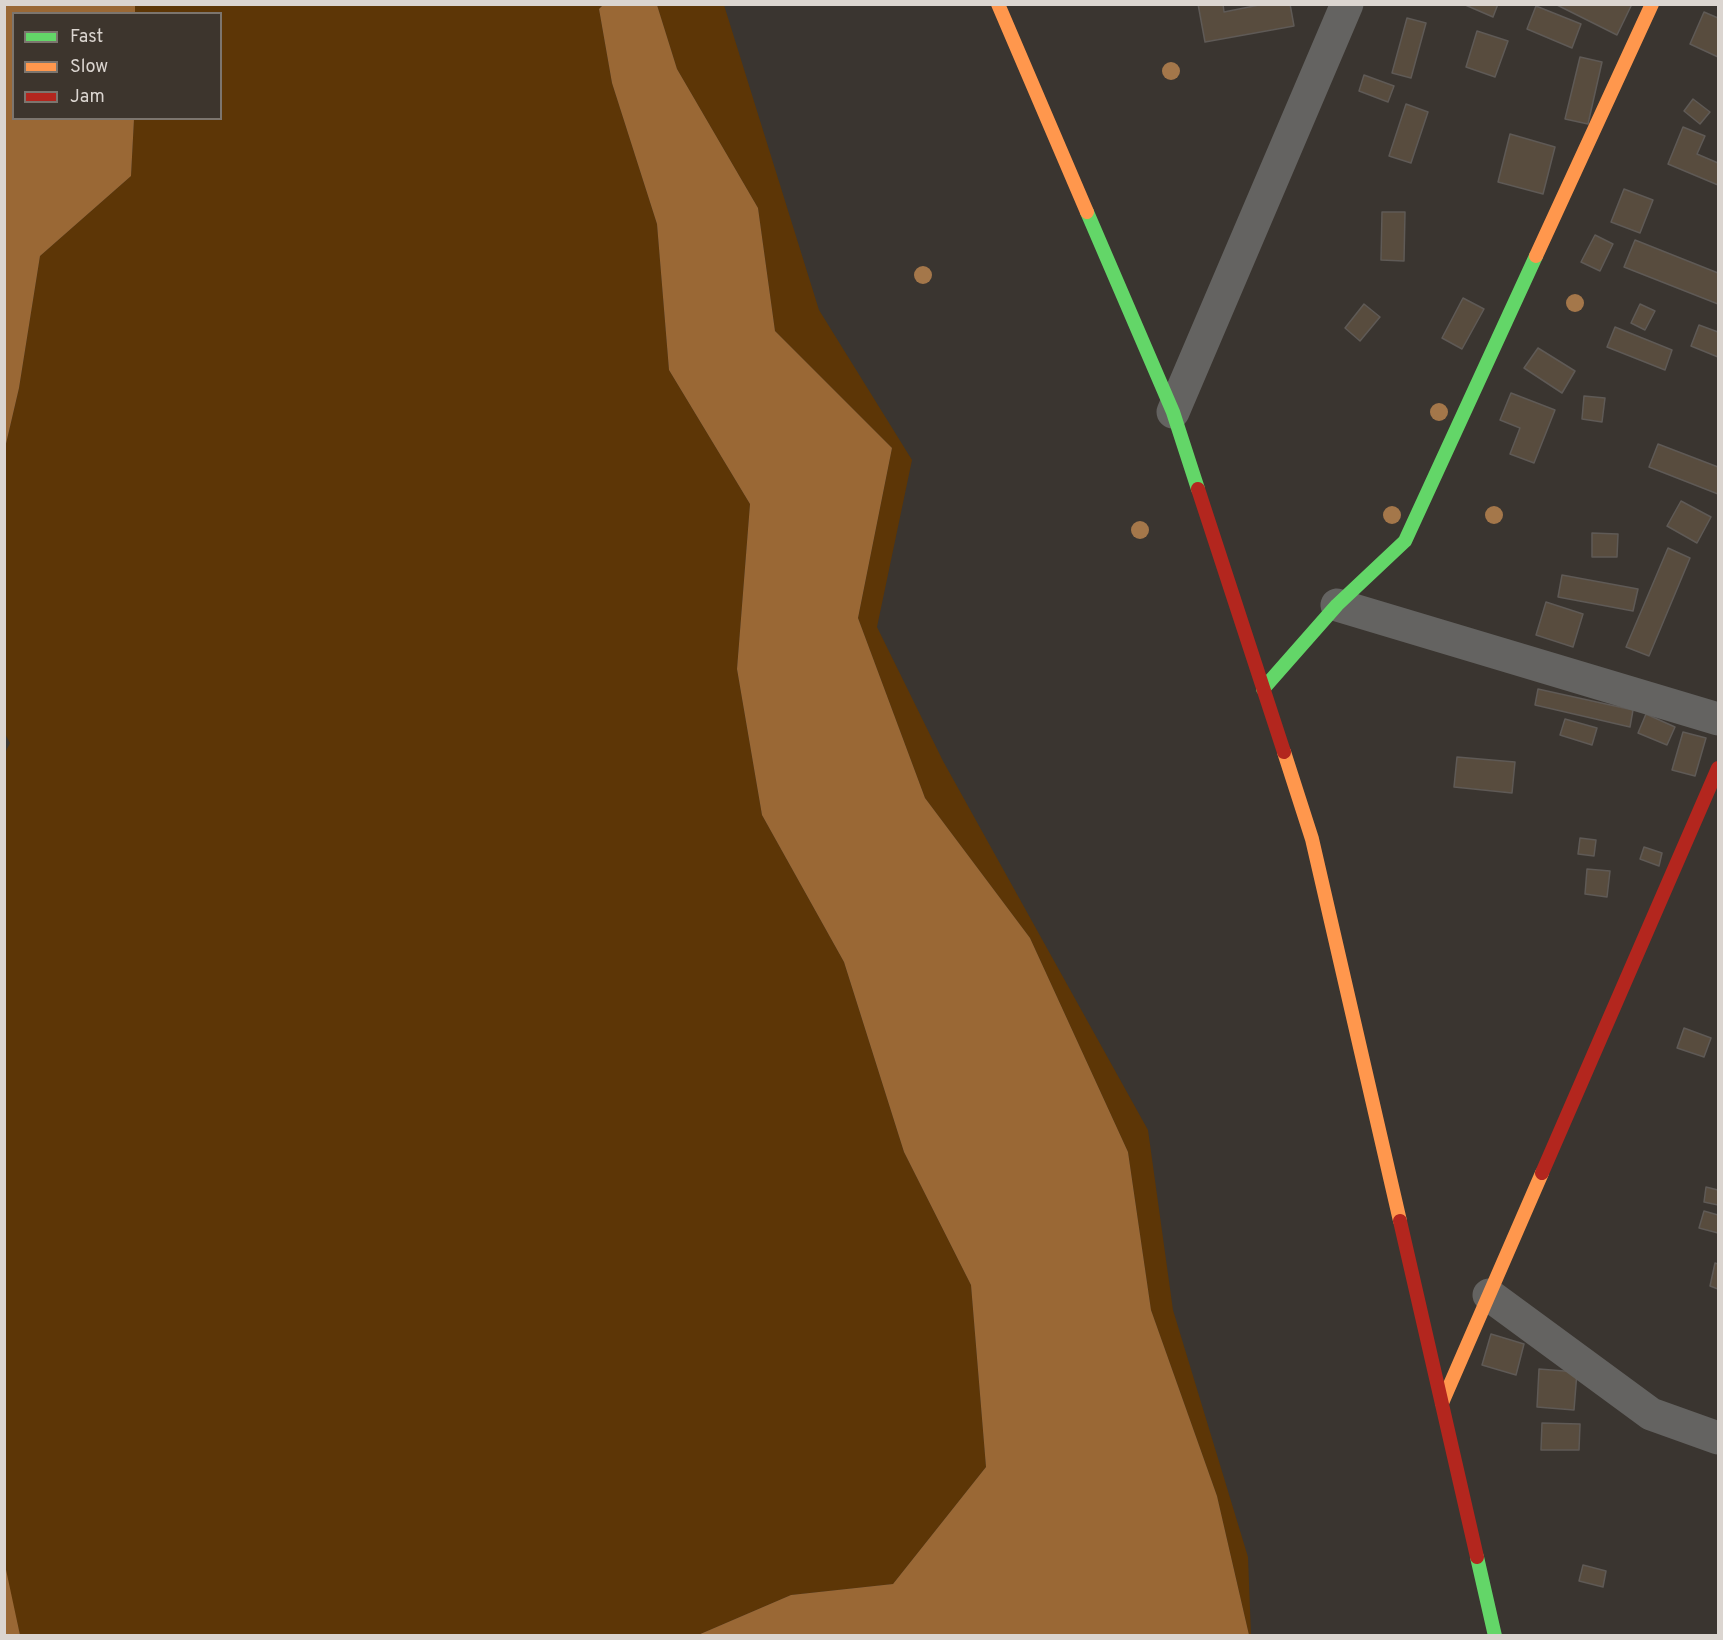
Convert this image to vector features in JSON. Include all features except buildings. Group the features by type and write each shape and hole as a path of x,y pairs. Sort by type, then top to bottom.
{"street":[{"path":"998,4 1173,412 1312,839 1495,1635"},
{"path":"1173,412 1347,4"},
{"path":"1263,689 1337,605 1405,541 1652,4"},
{"path":"1337,605 1719,719"},
{"path":"1442,1403 1719,768"},
{"path":"1489,1295 1651,1414 1719,1438"}],"shaded area":[{"path":"5,4 135,5 135,12 12,12 12,120 134,120 131,176 40,256 19,388 5,448"},
{"path":"135,5 603,5 599,9 612,83 657,224 669,370 750,504 737,669 762,815 844,962 904,1152 971,1285 986,1467 893,1584 791,1595 698,1635 20,1635 4,1565 4,755 10,743 4,732 5,448 19,388 40,256 131,176 134,120 222,120 222,12 135,12"},
{"path":"603,5 657,5 677,69 758,208 775,331 892,448 858,618 925,798 1030,938 1128,1152 1151,1310 1217,1496 1249,1635 698,1635 791,1595 893,1584 986,1467 971,1285 904,1152 844,962 762,815 737,669 750,504 669,370 657,224 612,83 599,9"},
{"path":"657,5 724,5 819,310 912,460 877,627 943,761 1148,1130 1173,1310 1248,1557 1251,1635 1249,1635 1217,1496 1151,1310 1128,1152 1030,938 925,798 858,618 892,448 775,331 758,208 677,69"},
{"path":"5,1565 20,1635 5,1635"}],"traffic: fast":[{"path":"1087,212 1173,412 1198,489"},
{"path":"1263,689 1337,605 1405,541 1536,256"},
{"path":"1477,1557 1495,1636"}],"traffic: slow":[{"path":"998,4 1087,212"},
{"path":"1536,256 1652,4"},
{"path":"1284,752 1312,839 1400,1221"},
{"path":"1442,1403 1542,1173"}],"traffic: jam":[{"path":"1198,489 1284,752"},
{"path":"1542,1173 1718,768"},
{"path":"1400,1221 1477,1557"}]}
